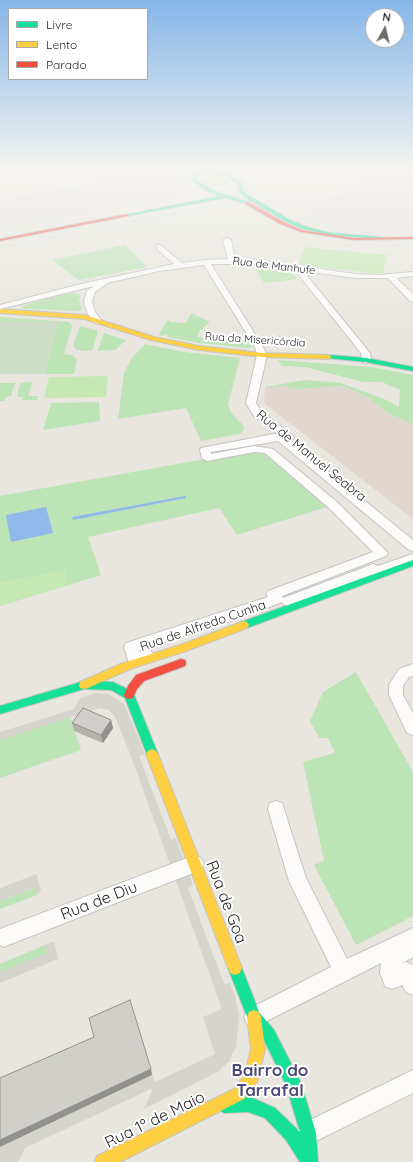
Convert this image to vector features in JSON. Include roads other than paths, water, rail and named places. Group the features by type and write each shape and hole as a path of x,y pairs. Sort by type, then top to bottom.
{"main road":[{"path":"0,236 61,224"},
{"path":"0,240 88,224"},
{"path":"283,224 301,230 340,238 413,238"},
{"path":"297,224 331,234 381,238"},
{"name":"Rua da Misericórdia","path":"0,311 85,317 153,339 199,348 262,354 335,357 366,360 413,369"},
{"name":"Rua de Alfredo Cunha","path":"0,710 84,685 127,666 183,648 413,563"},
{"path":"84,685 112,686 129,695 132,686 140,678 188,660"},
{"name":"Rua de Goa","path":"129,695 254,1017 269,1035 292,1083 308,1133 310,1162"},
{"name":"Rua 1º de Maio","path":"103,1162 219,1106 239,1094 252,1076 258,1049 254,1017"},
{"name":"Rua 1º de Maio","path":"219,1106 248,1104 270,1113 292,1134 310,1162"}],"street":[{"path":"227,240 232,261"},
{"path":"160,247 179,265"},
{"path":"206,262 259,346 262,354"},
{"name":"Rua de Manhufe","path":"0,307 112,279 179,265 206,262 258,262 343,275 390,276 413,274"},
{"path":"297,268 365,353 366,360"},
{"path":"390,276 413,299"},
{"path":"98,321 93,317 90,310 88,300 89,295 98,286 112,279"},
{"path":"66,290 82,291 89,295"},
{"path":"20,302 15,307 22,312"},
{"name":"Rua de Manuel Seabra","path":"262,354 252,395 251,403 253,409 413,538"},
{"path":"413,546 281,438 274,437 205,450 207,458 254,449 269,451 333,504 382,553 273,594 277,599 131,648 135,660 165,649 163,646 269,608 271,610 278,608 284,605 283,603 373,569 376,572 413,558"},
{"path":"413,670 404,673 396,685 396,695 413,728"},
{"path":"276,809 298,881 343,971"},
{"name":"Rua de Diu","path":"3,937 195,864"},
{"path":"254,1017 371,957 413,938"},
{"path":"413,947 397,954 391,960 389,967 392,979 406,972 413,984"},
{"path":"413,956 406,959 413,973"},
{"path":"308,1133 413,1081"}],"water":[{"path":"185,496 186,498 73,520 72,517"},
{"path":"46,507 53,533 11,542 6,515"}],"tram line":[{"path":"0,248 121,224"}],"district":[{"name":"Bairro do Tarrafal","path":"270,1081"}]}
